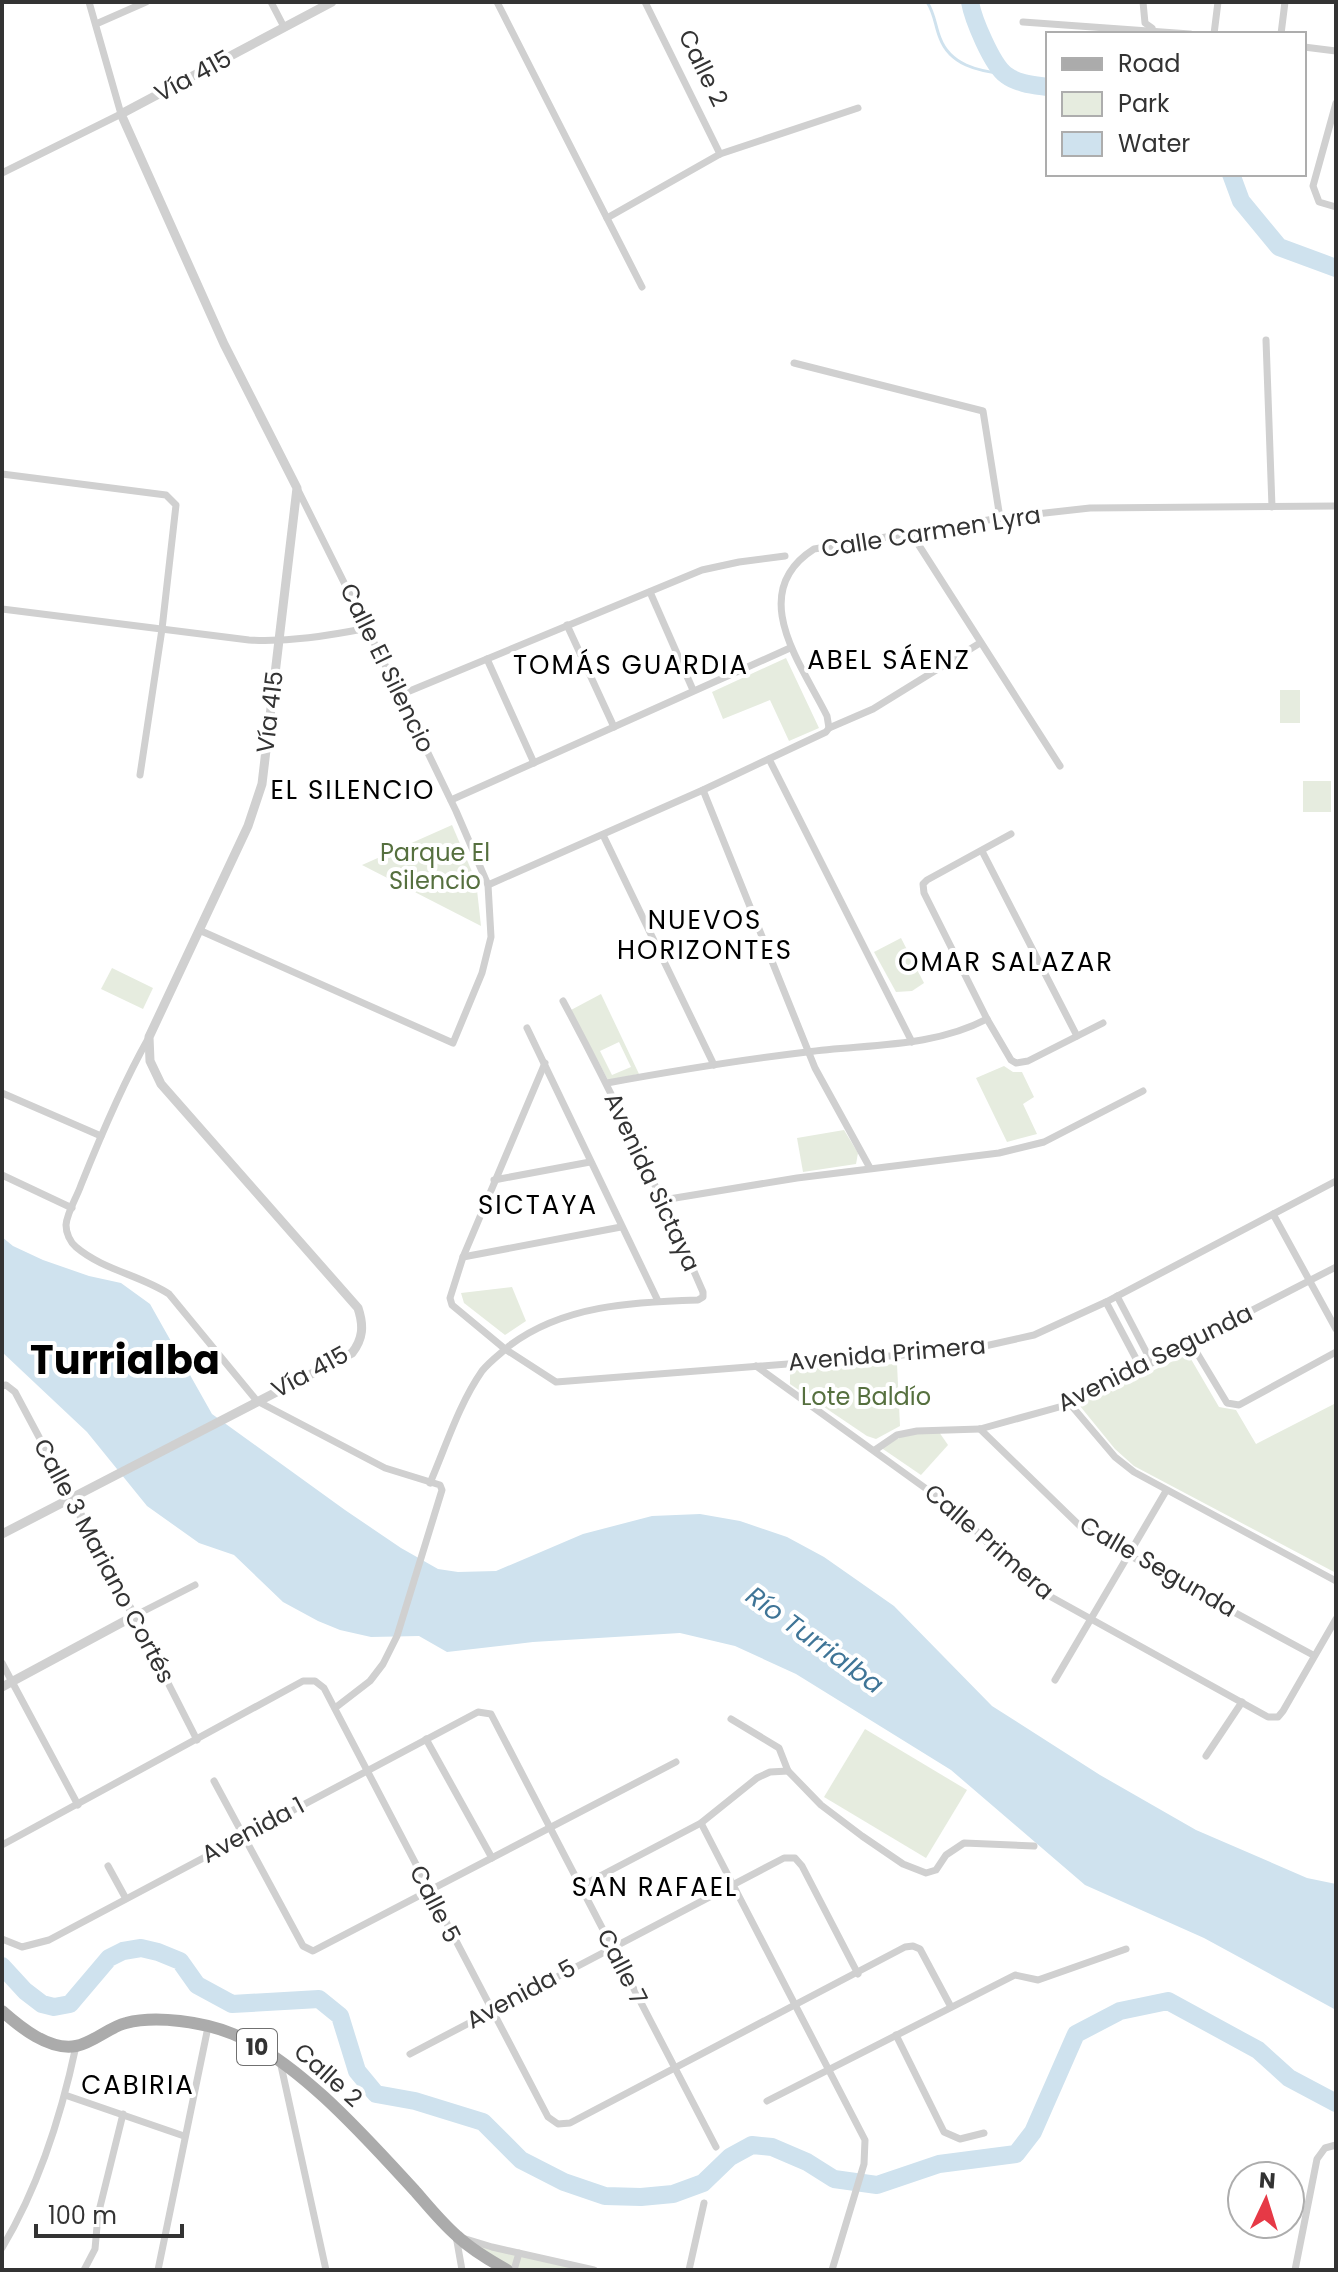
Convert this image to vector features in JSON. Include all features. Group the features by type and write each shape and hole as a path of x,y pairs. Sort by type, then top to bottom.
{"main road":[{"path":"2,2011 21,2028 45,2042 76,2046"},
{"name":"Calle 2","path":"76,2046 126,2023 172,2020 235,2035 279,2060 383,2156 456,2236"},
{"name":"10","path":"456,2236 507,2270"}],"street":[{"path":"89,2 121,114 224,344 297,488"},
{"path":"96,24 146,2"},
{"path":"271,2 284,27"},
{"name":"Vía 415","path":"121,114 332,2"},
{"path":"497,2 642,287"},
{"name":"Calle 2","path":"645,2 720,154"},
{"path":"1143,2 1145,23 1155,30"},
{"path":"1214,32 1218,2"},
{"path":"1281,32 1285,2"},
{"path":"1023,22 1172,32"},
{"path":"1306,47 1336,51"},
{"path":"1336,103 1313,186 1319,202 1336,207"},
{"path":"607,218 720,154 858,108"},
{"path":"2,173 121,114"},
{"path":"1266,340 1272,507"},
{"path":"794,363 983,411 1000,518"},
{"path":"2,474 166,495 176,505 162,629 140,775"},
{"name":"Vía 415","path":"2,1534 352,1353 359,1344 362,1321 358,1308 161,1084 150,1061 149,1037 248,826 262,784 297,488"},
{"name":"Calle El Silencio","path":"199,930 453,1043 482,973 491,937 488,885 451,800 297,488"},
{"name":"Calle Carmen Lyra","path":"829,728 827,716 790,648 782,622 782,595 787,577 803,556 814,549 1000,518 1090,508 1336,506"},
{"path":"911,533 1060,766"},
{"path":"400,695 702,570 785,556"},
{"path":"650,592 693,690"},
{"path":"2,609 278,641 316,639 368,628"},
{"path":"567,625 614,727"},
{"path":"488,885 822,735 829,728 873,709 980,643"},
{"path":"451,800 790,648"},
{"path":"487,659 534,763"},
{"path":"769,759 912,1042"},
{"path":"703,790 809,1052 870,1168"},
{"path":"1011,834 927,880 923,888 987,1019 1011,1060 1016,1063 1028,1061 1103,1023"},
{"path":"603,835 714,1065"},
{"path":"982,851 1077,1036"},
{"name":"Avenida Sictaya","path":"430,1483 470,1390 484,1368 528,1332 580,1312 703,1297 663,1200 607,1083 563,1001"},
{"path":"607,1083 809,1052 912,1042 955,1033 987,1019"},
{"path":"527,1028 658,1301"},
{"path":"149,1037 101,1136 72,1208 66,1224 70,1240 106,1265 156,1285 169,1294 257,1401 385,1468 440,1485 442,1490 397,1636 383,1664 354,1696 335,1708"},
{"path":"505,1349 452,1305 452,1293 494,1180 545,1063"},
{"path":"663,1200 870,1168 999,1153 1044,1142 1143,1091"},
{"path":"2,1093 101,1136"},
{"path":"494,1180 590,1162"},
{"path":"2,1175 72,1208"},
{"name":"Avenida Primera","path":"505,1349 556,1382 967,1350 999,1344 1034,1335 1106,1302 1336,1181"},
{"path":"1273,1214 1336,1329"},
{"path":"463,1257 621,1227"},
{"name":"Avenida Segunda","path":"875,1450 897,1435 917,1431 980,1429 1070,1404 1336,1267"},
{"path":"1117,1296 1152,1363"},
{"path":"1106,1302 1141,1368"},
{"path":"1191,1343 1227,1403 1232,1405 1239,1405 1336,1352"},
{"name":"Calle Primera","path":"756,1366 957,1511 1035,1588 1268,1717 1278,1717 1313,1655"},
{"name":"Calle 3 Mariano Cortés","path":"4,1385 15,1392 197,1740"},
{"path":"1070,1404 1115,1457 1166,1491 1336,1581"},
{"name":"Calle Segunda","path":"980,1429 1081,1527 1313,1655"},
{"path":"1055,1680 1166,1491"},
{"path":"7,1684 195,1585"},
{"path":"1313,1655 1336,1619"},
{"path":"2,1663 7,1684 78,1805"},
{"name":"Calle 5","path":"197,1740 303,1681 315,1681 324,1688 368,1769 548,2117 558,2124 570,2123 675,2068"},
{"path":"1206,1756 1242,1702"},
{"name":"Avenida 1","path":"2,1939 13,1945 28,1947 49,1940 478,1712"},
{"name":"Calle 7","path":"478,1712 491,1714 716,2147"},
{"path":"731,1719 779,1748 788,1771 821,1805 903,1864 926,1873 936,1870 946,1855 964,1843 1034,1846"},
{"path":"426,1739 492,1858"},
{"path":"2,1845 197,1740"},
{"path":"214,1781 303,1946 310,1951 676,1762"},
{"path":"581,1886 701,1823 757,1778 770,1772 788,1771"},
{"path":"701,1823 865,2140 864,2164 832,2270"},
{"name":"Avenida 5","path":"410,2054 784,1858 795,1858 802,1866 858,1974"},
{"path":"108,1866 125,1897"},
{"path":"675,2068 905,1947 920,1949 951,2007"},
{"path":"767,2101 1015,1975 1038,1980 1126,1949"},
{"path":"158,2270 208,2027"},
{"path":"896,2035 944,2132 960,2139 984,2133"},
{"path":"2,2248 19,2219 40,2171 65,2095 76,2046"},
{"path":"279,2060 326,2270"},
{"path":"65,2095 184,2136"},
{"path":"84,2270 95,2249 101,2201 123,2114"},
{"path":"1295,2270 1317,2159 1325,2148 1336,2145"},
{"path":"689,2270 704,2203"},
{"path":"462,2270 456,2236 591,2270"},
{"path":"514,2270 519,2253"}],"green space":[{"path":"786,658 819,728 789,741 770,700 723,719 712,692"},
{"path":"1280,690 1300,690 1300,723 1280,723"},
{"path":"1303,781 1331,781 1331,812 1303,812"},
{"name":"Parque El Silencio","path":"452,825 476,881 481,926 362,865"},
{"path":"901,938 924,983 912,991 896,992 874,952"},
{"path":"112,968 153,988 143,1009 101,989"},
{"path":"601,994 639,1074 608,1080 571,1010","holes":["619,1042 631,1067 612,1075 600,1051"]},
{"path":"1004,1066 1013,1072 1022,1072 1034,1097 1023,1104 1037,1134 1007,1142 976,1078"},
{"path":"844,1130 858,1153 856,1164 803,1172 797,1138"},
{"path":"512,1287 526,1321 505,1335 464,1303 461,1293"},
{"path":"1188,1354 1219,1407 1236,1410 1256,1444 1336,1403 1336,1573 1134,1466 1115,1449 1080,1406 1086,1403 1084,1400 1127,1378 1131,1381"},
{"name":"Lote Baldío","path":"897,1364 900,1426 876,1439 790,1384 790,1373 794,1369"},
{"name":"Lote Baldío","path":"939,1432 948,1445 921,1475 880,1447 910,1433"},
{"path":"865,1729 967,1790 926,1858 824,1797"},
{"path":"475,2245 580,2270 517,2270"}],"water":[{"name":"Río Turrialba","path":"2,1237 13,1246 43,1260 121,1283 150,1304 212,1414 345,1510 438,1569 496,1571 583,1534 652,1516 700,1514 740,1521 787,1537 824,1557 894,1606 992,1706 1100,1775 1196,1830 1307,1878 1336,1884 1336,2010 1204,1938 1085,1885 951,1770 796,1674 735,1646 680,1633 533,1642 447,1652 419,1636 371,1637 340,1630 283,1602 234,1555 199,1543 147,1506 87,1432 2,1352"}],"waterway":[{"path":"927,2 940,38 951,55 966,65 1004,74"},
{"path":"970,2 984,41 1001,70 1026,84 1046,87"},
{"path":"1232,176 1241,201 1279,247 1336,268"},
{"path":"2,1966 25,1991 42,2004 54,2007 70,2004 109,1958 123,1951 141,1948 180,1961 197,1985 232,2004 319,1999 340,2016 357,2071 376,2094 415,2101 483,2122 521,2160 564,2182 605,2196 673,2194 703,2183 730,2157 752,2145 772,2147 807,2162 834,2179 877,2185 939,2164 1016,2154 1033,2132 1076,2034 1120,2011 1168,2001 1258,2050 1289,2078 1336,2103"}],"district":[{"name":"ABEL SÁENZ","path":"889,660"},
{"name":"TOMÁS GUARDIA","path":"631,665"},
{"name":"EL SILENCIO","path":"353,790"},
{"name":"NUEVOS HORIZONTES","path":"705,935"},
{"name":"OMAR SALAZAR","path":"1006,962"},
{"name":"SICTAYA","path":"538,1205"},
{"name":"Turrialba","path":"125,1360"},
{"name":"SAN RAFAEL","path":"655,1887"},
{"name":"CABIRIA","path":"138,2085"}]}
